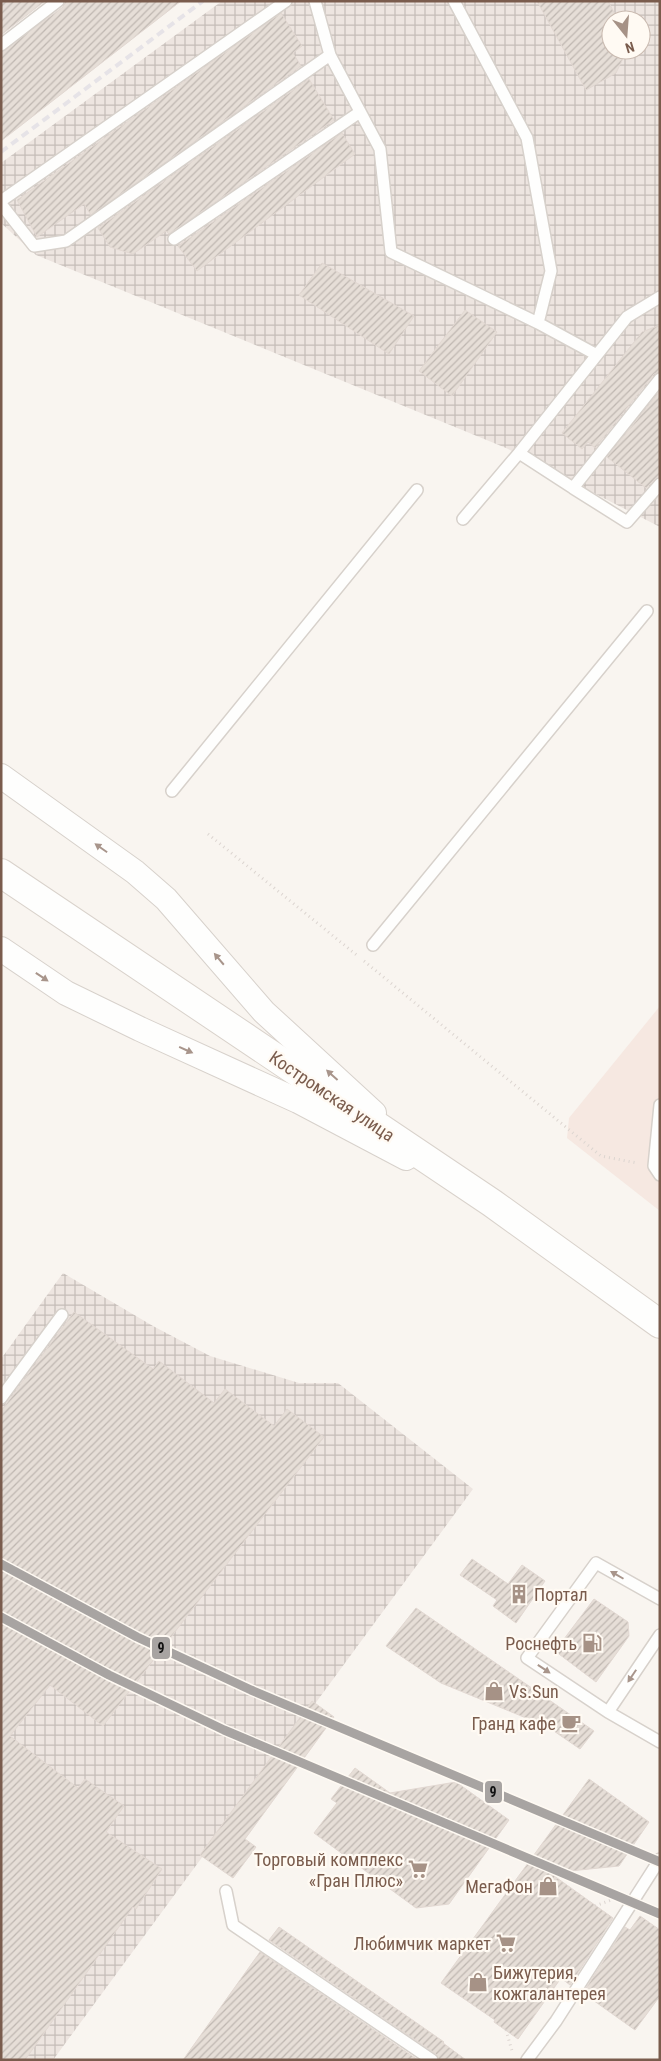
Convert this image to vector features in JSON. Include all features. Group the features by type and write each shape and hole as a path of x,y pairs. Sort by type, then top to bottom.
{"main road":[{"name":"Костромская улица","path":"1,873 492,1203 660,1324"}],"street":[{"path":"1,776 135,872 166,899 264,1012 420,1155"},
{"path":"1,949 66,993 298,1101 492,1203"}],"lane":[{"path":"1,45 58,1"},
{"path":"286,1 1,202 34,246 66,241 330,55"},
{"path":"315,1 330,55 380,149 391,252 538,323 597,355"},
{"path":"454,1 527,138 551,272 538,323"},
{"path":"174,239 360,112"},
{"path":"463,519 519,453 627,317 660,296"},
{"path":"573,488 660,379"},
{"path":"519,453 627,522 660,484"},
{"path":"172,791 417,490"},
{"path":"373,945 647,611"},
{"path":"657,1170 660,1105"},
{"path":"1,1398 62,1315"},
{"path":"660,1599 596,1563 527,1658 608,1712 660,1742"},
{"path":"608,1712 660,1635"},
{"path":"527,2060 556,2021 660,1859"},
{"path":"226,1891 233,1925 432,2060"}],"path":[{"path":"208,834 601,1156 657,1170"},
{"path":"506,2030 513,2052"}],"shaded area":[{"path":"222,1 660,1 660,527 506,448 36,255 1,223 1,163"},
{"path":"660,1006 660,1211 567,1138 569,1118"},
{"path":"63,1273 153,1326 210,1356 299,1383 338,1383 473,1489 53,2060 1,2060 1,1359"}],"building":[{"path":"1,1 45,1 1,35"},
{"path":"65,1 181,1 1,141 1,52 63,7"},
{"path":"537,1 608,1 613,10 601,10 601,60 622,60 616,73 586,90"},
{"path":"281,13 302,46 293,53 301,66 91,215 84,204 37,237 17,200"},
{"path":"309,79 334,120 169,234 166,231 133,254 110,247 98,228"},
{"path":"342,133 355,154 197,271 178,246"},
{"path":"322,263 414,316 389,354 299,295"},
{"path":"465,310 497,332 452,396 419,371"},
{"path":"660,325 660,372 654,374 595,448 588,442 582,449 562,433 642,332"},
{"path":"660,391 660,474 646,488 607,457"},
{"path":"74,1312 153,1369 159,1361 214,1403 225,1389 274,1426 287,1409 324,1437 103,1726 50,1685 10,1736 78,1788 85,1779 124,1806 106,1832 162,1869 136,1909 133,1907 25,2060 1,2060 1,1411"},
{"name":"Портал","path":"472,1559 508,1584 522,1565 545,1581 516,1623 493,1606 497,1600 460,1575"},
{"name":"Роснефть","path":"594,1599 628,1622 629,1636 596,1682 555,1651"},
{"path":"416,1608 594,1731 580,1749 548,1727 441,1683 386,1646"},
{"path":"312,1701 334,1717 245,1839 256,1847 233,1878 200,1855"},
{"name":"Торговый комплекс «Гран Плюс»","path":"355,1768 390,1793 456,1782 509,1820 449,1904 416,1908 314,1833 337,1803 331,1799"},
{"path":"589,1779 649,1822 619,1866 550,1873 613,1918 570,1985 561,1978 518,2039 494,2022 495,2020 441,1983"},
{"path":"640,1916 660,1930 660,1996 635,2030 583,1993 625,1927 630,1930"},
{"path":"279,1927 444,2042 466,2060 439,2060 436,2054 269,1940"},
{"path":"260,1952 418,2060 183,2060"}],"railway":[{"path":"1,152 203,1"}],"transit line":[{"name":"9","path":"1,1564 137,1637 251,1690 660,1862"},
{"name":"9","path":"1,1617 109,1675 224,1730 660,1914"}],"place":[{"name":"Портал","path":"519,1594"},
{"name":"Роснефть","path":"592,1643"},
{"name":"Vs.Sun","path":"494,1691"},
{"name":"Гранд кафе","path":"571,1723"},
{"name":"Торговый комплекс «Гран Плюс»","path":"418,1869"},
{"name":"МегаФон","path":"548,1886"},
{"name":"Любимчик маркет","path":"506,1943"},
{"name":"Бижутерия, кожгалантерея","path":"478,1982"}]}
